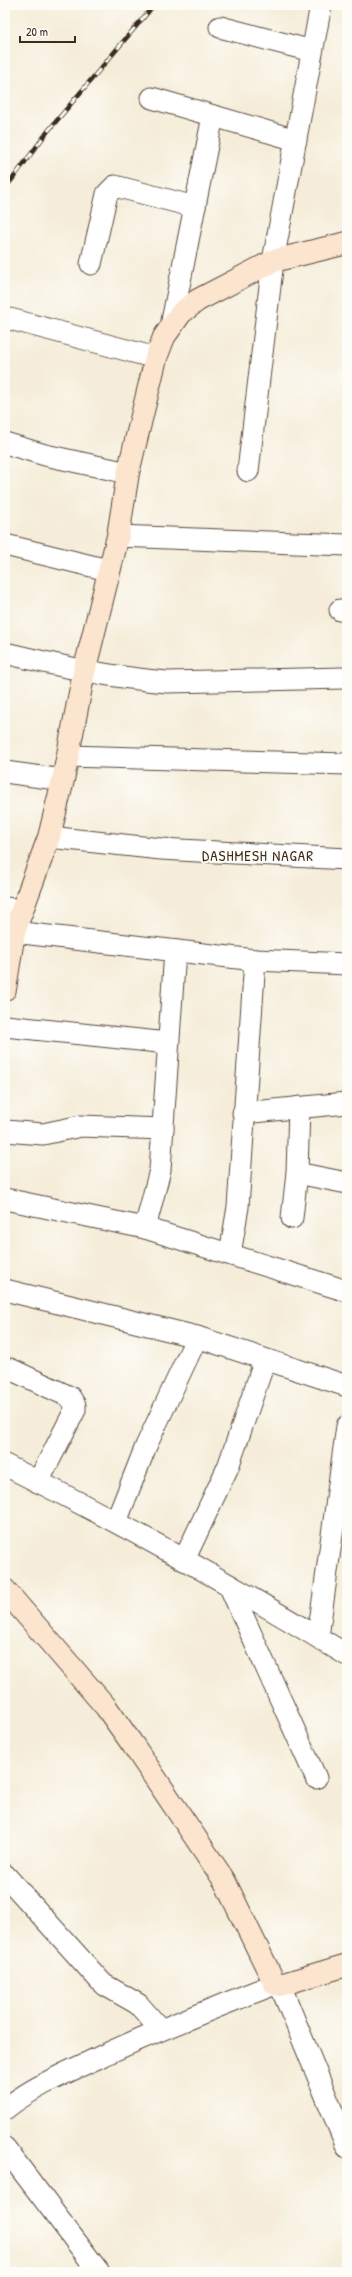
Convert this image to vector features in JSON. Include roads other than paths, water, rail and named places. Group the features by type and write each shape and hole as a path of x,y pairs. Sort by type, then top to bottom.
{"street":[{"path":"248,471 273,261 321,5"},
{"path":"220,27 312,51"},
{"path":"152,98 296,140"},
{"path":"171,326 213,116"},
{"path":"91,264 107,194 114,186 195,207"},
{"path":"5,989 14,932 13,909 49,837 63,780 84,672 108,570 118,536 128,473 156,358 171,326 181,313 198,300 273,261 347,243"},
{"path":"10,319 156,358"},
{"path":"5,443 45,455 128,473"},
{"path":"118,536 347,545"},
{"path":"5,545 108,570"},
{"path":"5,653 84,672 168,682 343,678"},
{"path":"68,756 347,764"},
{"path":"5,772 63,780"},
{"path":"49,837 161,849 347,859"},
{"path":"14,932 255,960 347,964"},
{"path":"145,1228 157,1187 163,1129 174,951"},
{"path":"230,1254 238,1207 243,1113 255,960"},
{"path":"5,1026 168,1043"},
{"path":"243,1113 347,1103"},
{"path":"292,1218 297,1173 299,1108"},
{"path":"5,1131 43,1134 81,1126 163,1129"},
{"path":"297,1173 347,1183"},
{"path":"5,1199 145,1228 347,1291"},
{"path":"5,1290 197,1337 347,1386"},
{"path":"116,1522 146,1446 197,1337"},
{"path":"184,1560 228,1468 265,1360"},
{"path":"10,1369 70,1397 75,1405 75,1410 38,1482"},
{"path":"318,1637 347,1426"},
{"path":"5,1466 116,1522 229,1585 347,1655"},
{"path":"229,1585 316,1778"},
{"path":"5,1590 106,1707 224,1880 278,1984 345,2140"},
{"path":"5,1875 103,1984 138,2004 160,2029"},
{"path":"5,2109 40,2085 160,2029 278,1984 347,1965"},
{"path":"5,2148 99,2272"}],"railway":[{"path":"5,189 48,131 154,5"}],"district":[{"name":"DASHMESH NAGAR","path":"258,856"}]}
